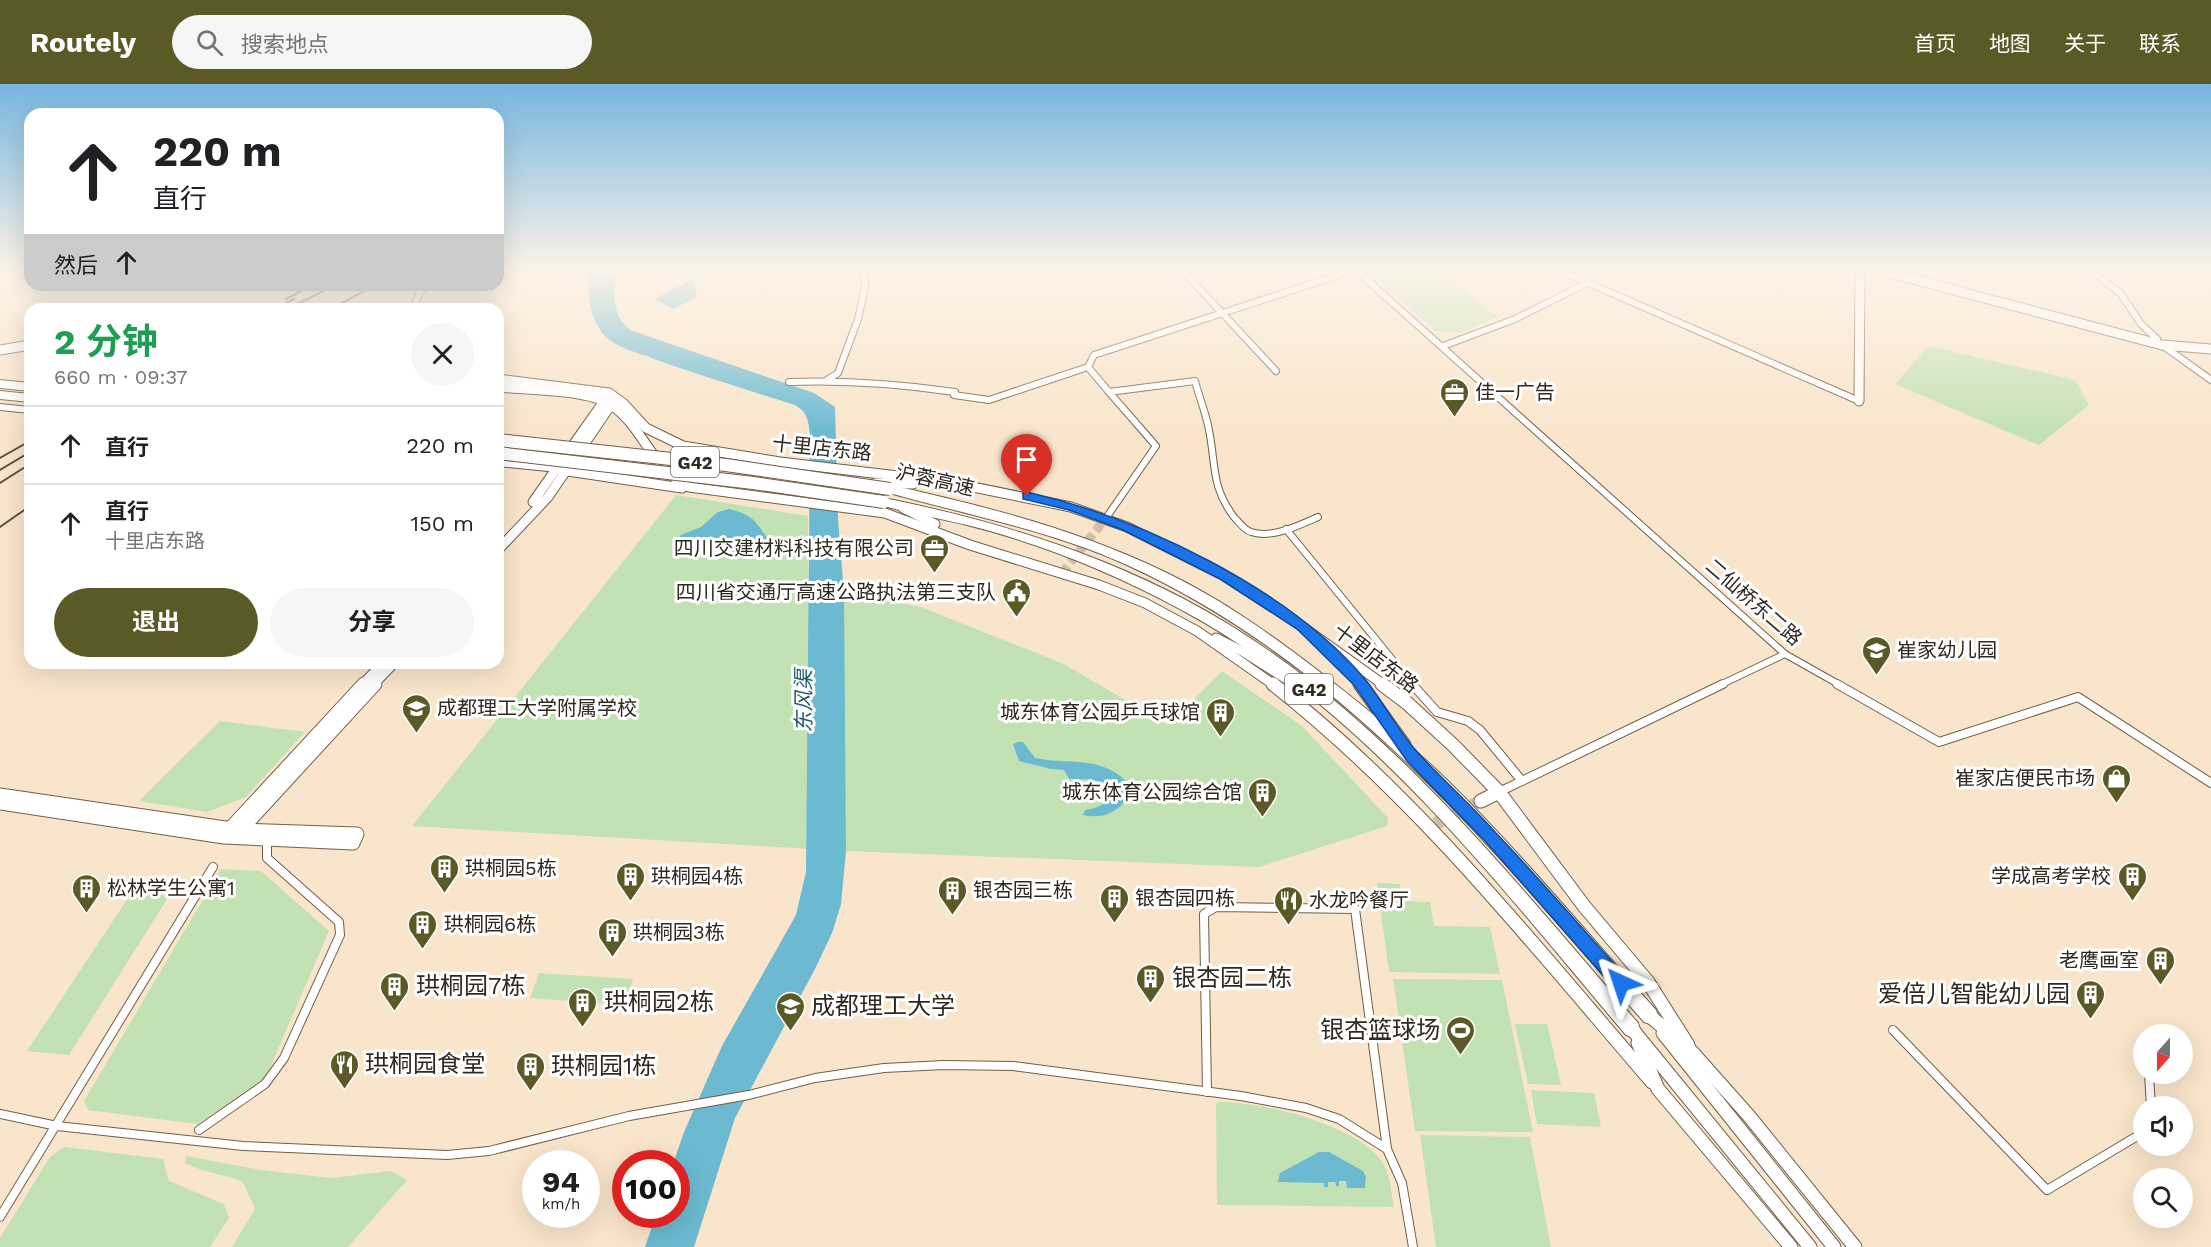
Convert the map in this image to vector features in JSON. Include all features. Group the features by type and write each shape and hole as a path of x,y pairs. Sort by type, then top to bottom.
{"highway":[{"path":"0,384 24,386"},
{"path":"0,397 24,399"},
{"name":"沪蓉高速","path":"504,441 726,465 846,484 1035,525 1099,548 1162,576 1243,622 1357,708 1413,757 1490,837 1650,1016"},
{"name":"沪蓉高速","path":"504,454 733,480 891,495 951,517 1027,538 1145,586 1218,624 1265,655 1352,724 1435,803 1632,1029"}],"street":[{"path":"827,380 838,373 856,325"},
{"path":"789,382 827,380 894,383 955,392 954,395 989,400 1088,367 1094,355 1185,325"},
{"path":"1233,325 1276,371"},
{"name":"二仙桥东二路","path":"1419,325 1785,654 1939,742 2079,697 2211,783"},
{"path":"1443,346 1498,325"},
{"path":"1682,325 1859,401 1860,325"},
{"path":"2095,325 2160,342 2211,349"},
{"path":"2099,325 2160,342 2211,342"},
{"path":"2142,325 2160,342 2211,380"},
{"path":"0,343 24,339"},
{"path":"0,350 24,346"},
{"path":"1088,367 1156,446 1106,518"},
{"path":"504,380 610,399 667,474 682,485 698,490"},
{"path":"1109,392 1195,381 1209,429 1214,484 1223,504 1239,522 1252,532 1286,529 1318,517"},
{"path":"504,387 553,389"},
{"path":"504,544 548,496 562,470 610,399"},
{"name":"十里店东路","path":"610,399 646,428 663,438 708,452 948,482 1071,507 1106,518 1225,576 1302,625 1407,703 1453,745 1499,792 1584,906 1648,982 1693,1053"},
{"path":"0,407 24,409"},
{"path":"504,464 885,513 913,521 979,548 1112,589 1167,614 1242,651 1352,724"},
{"path":"504,533 562,470"},
{"path":"891,495 932,485 1071,507"},
{"path":"891,495 1028,563"},
{"path":"1286,529 1431,707 1444,717 1464,720 1475,726 1522,781"},
{"path":"1167,614 1219,646 1278,688 1431,825 1791,1247"},
{"path":"1302,625 1359,682 1413,757"},
{"path":"1481,801 1785,654"},
{"path":"232,833 378,669"},
{"path":"232,833 388,669"},
{"path":"0,795 232,833 267,840 353,843 357,834 232,833 0,803"},
{"path":"199,1130 265,1084 284,1058 340,935 339,922 267,858 267,840"},
{"path":"0,1217 213,867"},
{"path":"1207,1092 1204,914 1215,907 1355,909 1388,1149 1402,1183 1413,1247"},
{"path":"1650,1016 1693,1053 1749,1116 1855,1247"},
{"path":"1650,1016 1834,1247"},
{"path":"1632,1029 1658,1089"},
{"path":"1632,1029 1810,1247"},
{"path":"1893,1030 2047,1190 2133,1139"},
{"path":"0,1114 57,1126 243,1146 447,1155 489,1151 629,1116 749,1095 815,1078 884,1068 944,1065 1013,1066 1263,1100 1329,1115 1388,1149"}],"green space":[{"path":"1430,325 1478,325 1460,333 1436,331"},
{"path":"1928,346 2075,380 2089,405 2039,445 1895,384"},
{"path":"676,495 808,516 808,594 844,593 921,607 1064,664 1168,725 1222,671 1302,726 1388,818 1387,826 1259,867 846,851 412,826"},
{"path":"220,721 305,732 246,797 207,812 139,801"},
{"path":"221,869 261,871 329,931 266,1077 198,1124 88,1110 84,1101"},
{"name":"银杏篮球场","path":"1377,883 1400,884 1403,901 1430,902 1434,926 1490,927 1500,974 1389,972"},
{"path":"132,892 169,896 69,1055 27,1051"},
{"path":"539,973 633,979 625,1005 530,998"},
{"name":"银杏篮球场","path":"1393,979 1502,980 1533,1132 1415,1131"},
{"path":"1515,1024 1547,1024 1561,1085 1528,1084"},
{"path":"1531,1090 1594,1093 1601,1127 1537,1124"},
{"path":"1218,1102 1284,1111 1335,1128 1357,1139 1374,1152 1385,1167 1390,1181 1394,1207 1217,1205 1216,1106"},
{"path":"1420,1135 1530,1137 1551,1247 1436,1247"},
{"path":"64,1147 163,1159 169,1181 224,1204 229,1218 210,1247 0,1247 0,1238 50,1157"},
{"path":"186,1156 262,1170 330,1178 391,1171 407,1180 348,1247 232,1247 255,1209 243,1182 185,1163"}],"water":[{"path":"598,325 625,325 630,330 814,393 835,407 838,519 844,593 846,851 841,904 832,933 815,969 735,1118 694,1247 645,1247 652,1228 690,1228 690,1150 678,1150 722,1046 796,915 806,872 810,433 806,416 795,405 664,363 624,348 605,336"},
{"path":"729,509 754,520 769,541 758,553 744,558 732,558 732,547 717,541 673,548 675,541 681,535 701,527 718,512"},
{"path":"1023,742 1035,758 1095,764 1117,774 1127,782 1125,802 1106,815 1083,815 1085,810 1098,807 1107,800 1111,792 1107,787 1093,780 1069,779 1064,770 1019,761 1013,744"},
{"path":"1319,1152 1329,1152 1363,1171 1366,1177 1365,1188 1347,1188 1346,1181 1339,1181 1339,1186 1336,1186 1335,1182 1328,1182 1328,1187 1324,1187 1324,1183 1278,1182 1280,1173"}],"tunnel":[{"path":"1062,573 1106,518"},
{"path":"1435,824 1481,801"}],"railway":[{"path":"0,458 24,444"},
{"path":"0,470 24,456"},
{"path":"0,483 24,468"},
{"path":"0,527 24,510"}],"place":[{"name":"佳一广告","path":"1454,418"},
{"name":"四川交建材料科技有限公司","path":"935,574"},
{"name":"四川省交通厅高速公路执法第三支队","path":"1017,618"},
{"name":"崔家幼儿园","path":"1876,676"},
{"name":"成都理工大学附属学校","path":"416,734"},
{"name":"城东体育公园乒乓球馆","path":"1221,738"},
{"name":"崔家店便民市场","path":"2116,804"},
{"name":"城东体育公园综合馆","path":"1263,818"},
{"name":"珙桐园5栋","path":"444,894"},
{"name":"珙桐园4栋","path":"630,902"},
{"name":"学成高考学校","path":"2132,902"},
{"name":"松林学生公寓1","path":"86,914"},
{"name":"银杏园三栋","path":"952,916"},
{"name":"银杏园四栋","path":"1114,924"},
{"name":"水龙吟餐厅","path":"1288,926"},
{"name":"珙桐园6栋","path":"423,950"},
{"name":"珙桐园3栋","path":"612,958"},
{"name":"老鹰画室","path":"2160,986"},
{"name":"银杏园二栋","path":"1151,1004"},
{"name":"珙桐园7栋","path":"395,1012"},
{"name":"爱倍儿智能幼儿园","path":"2091,1020"},
{"name":"珙桐园2栋","path":"583,1028"},
{"name":"成都理工大学","path":"790,1032"},
{"name":"银杏篮球场","path":"1461,1056"},
{"name":"珙桐园食堂","path":"344,1090"},
{"name":"珙桐园1栋","path":"530,1092"}],"route":[{"path":"1027,496 1071,507 1127,527 1225,576 1302,625 1359,682 1413,757 1490,837 1621,983"}],"water label":[{"name":"东风渠","path":"803,701"}]}
